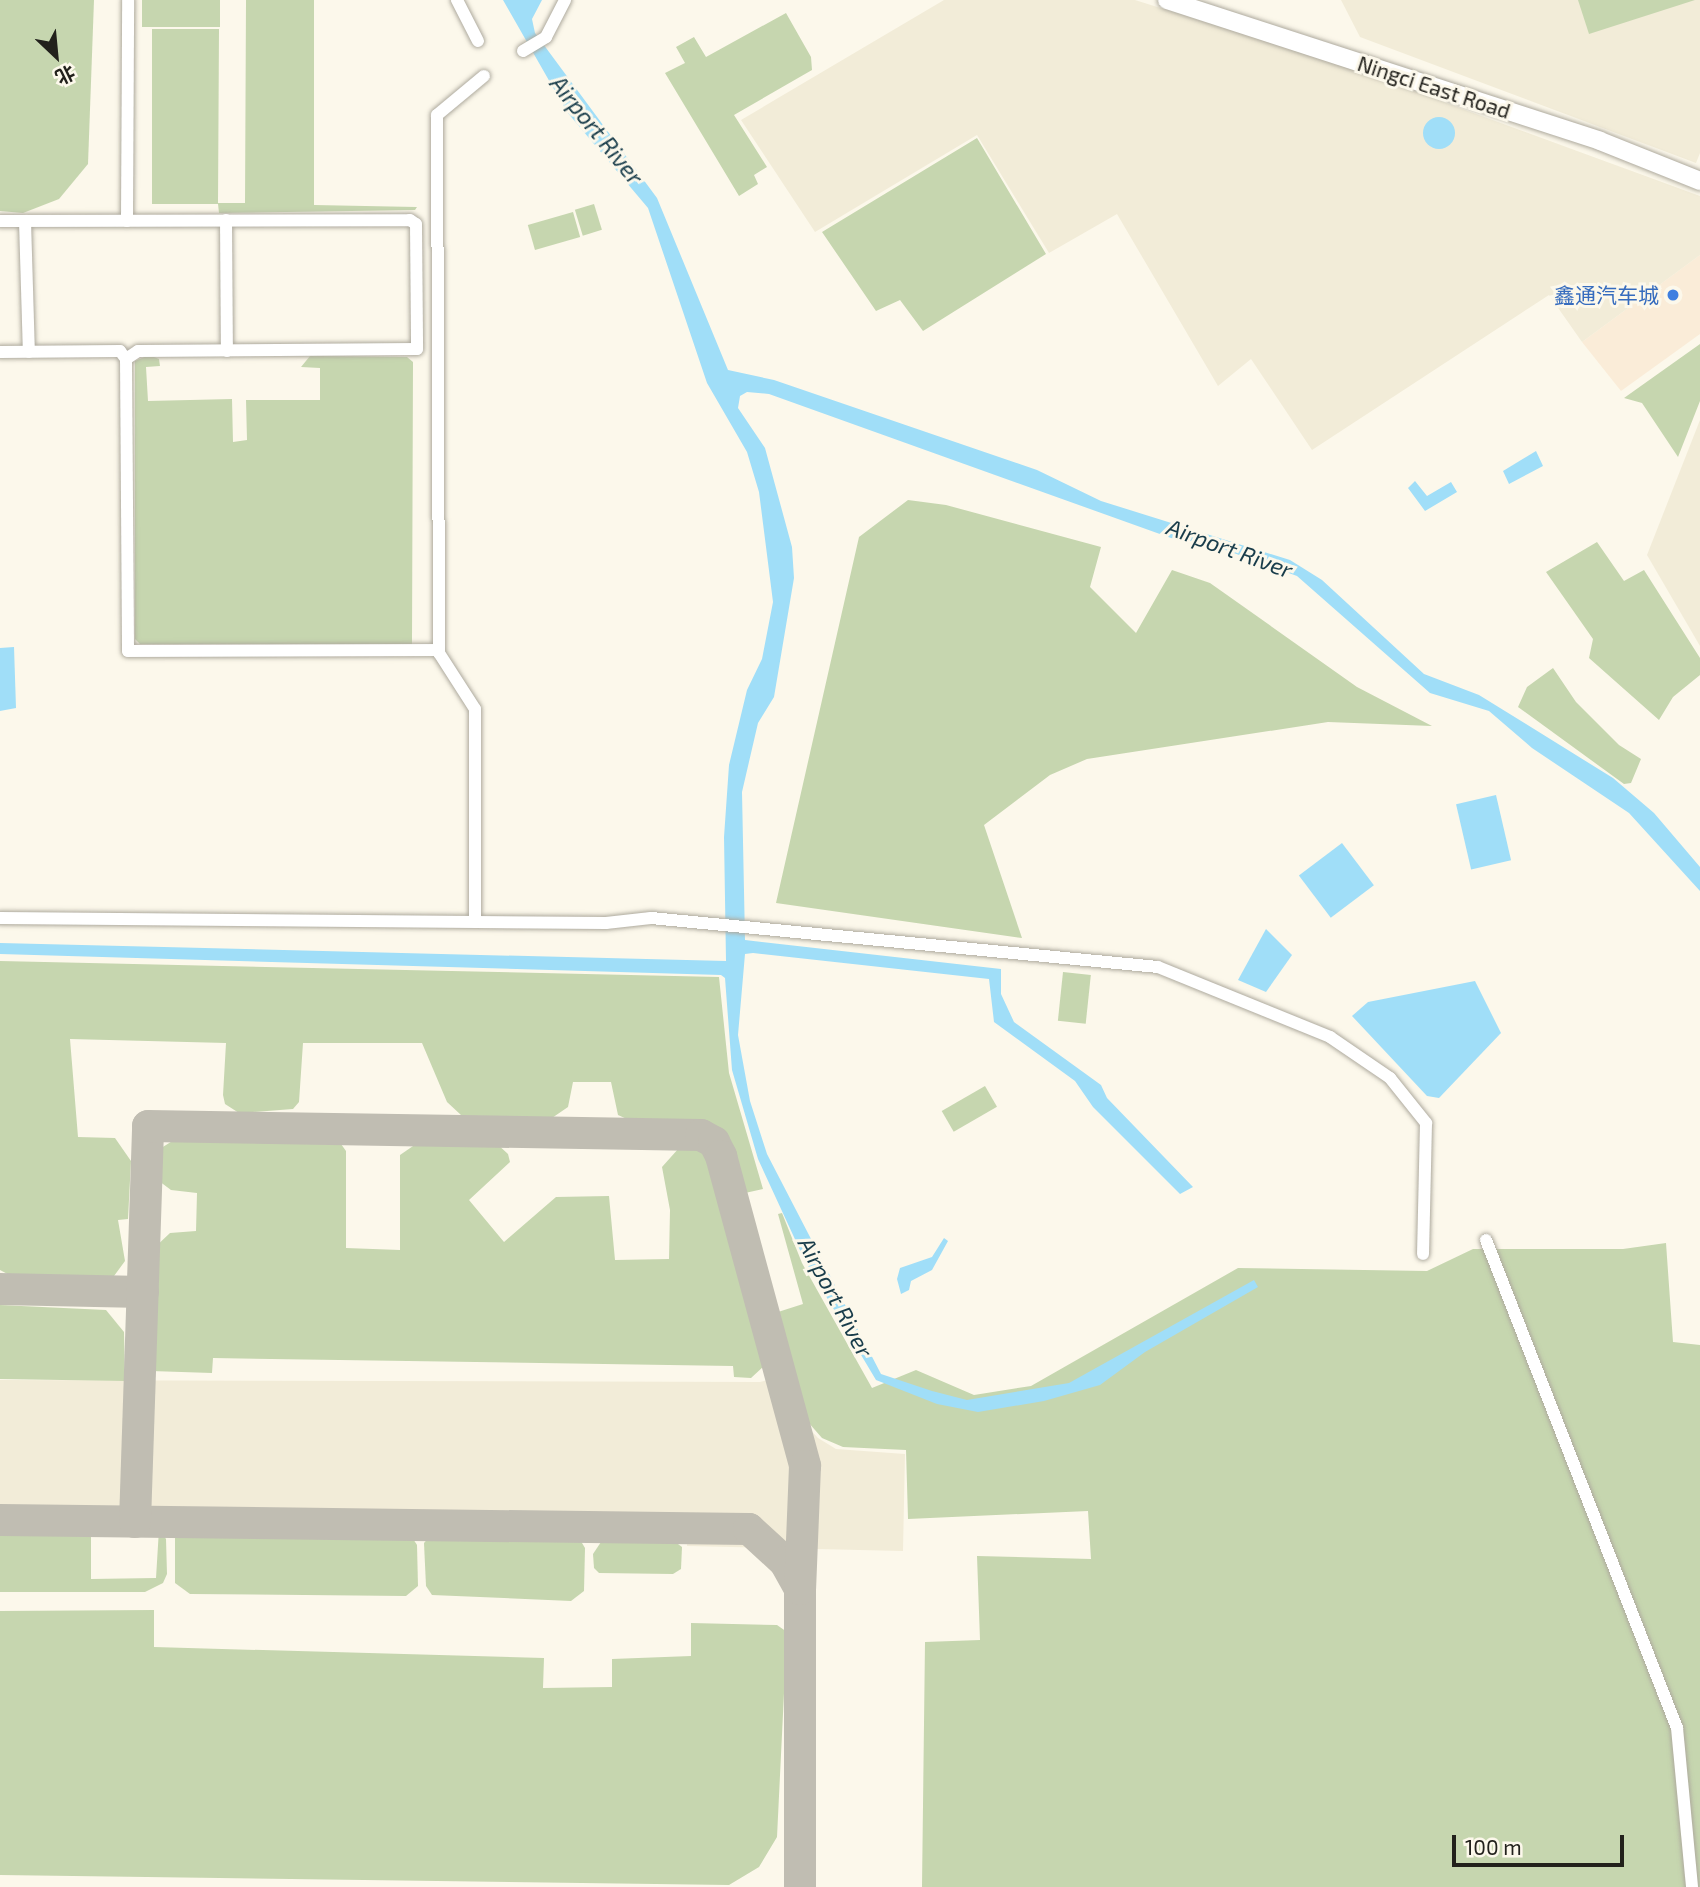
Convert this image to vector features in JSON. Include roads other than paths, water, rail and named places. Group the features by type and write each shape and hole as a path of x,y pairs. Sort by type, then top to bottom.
{"main road":[{"name":"Ningci East Road","path":"1167,0 1600,141 1700,180"}],"street":[{"path":"127,221 128,0"},
{"path":"457,0 478,41"},
{"path":"523,51 546,37 565,0"},
{"path":"475,922 475,709 439,650 437,115 484,76"},
{"path":"226,220 227,351"},
{"path":"0,221 410,220 418,231 421,343 408,351 138,351 127,359"},
{"path":"25,221 29,352"},
{"path":"0,352 120,351 127,359 128,651 439,650"},
{"path":"0,918 475,922 692,919 1158,967 1331,1037 1390,1078 1426,1123 1423,1254"},
{"path":"1486,1240 1677,1728 1692,1887"}],"water":[{"name":"Airport River","path":"503,0 542,0 532,19 535,33 657,198 728,370 774,380 1037,470 1101,501 1290,560 1322,580 1424,674 1479,695 1613,778 1654,813 1700,867 1700,891 1629,813 1532,748 1489,711 1430,693 1297,576 1209,544 1171,538 769,394 747,392 740,396 738,408 765,448 792,547 794,578 774,697 758,723 742,792 745,940 1001,969 1001,994 1014,1022 1101,1085 1107,1098 1193,1187 1180,1194 1093,1107 1075,1081 994,1022 989,979 753,953 745,954 738,1035 750,1101 767,1154 881,1374 932,1391 967,1400 1069,1383 1254,1280 1258,1287 1145,1352 1100,1385 1044,1401 978,1412 937,1404 876,1380 805,1261 758,1159 732,1070 725,978 721,975 0,954 0,943 726,961 724,837 729,765 747,690 762,659 773,602 759,492 747,452 707,383 648,208 567,112"},
{"path":"1439,117 1450,122 1455,133 1450,144 1439,149 1428,144 1423,133 1428,122"},
{"path":"1536,451 1543,466 1509,484 1503,471"},
{"path":"1415,481 1427,496 1451,482 1457,492 1425,511 1408,488"},
{"path":"14,647 16,708 0,711 0,648"},
{"path":"1496,795 1511,860 1471,870 1456,804"},
{"path":"1342,843 1374,885 1331,918 1299,875"},
{"path":"1266,929 1292,955 1266,992 1238,980"},
{"path":"1475,981 1501,1033 1439,1098 1427,1096 1352,1016 1368,1002"},
{"path":"944,1238 948,1241 932,1270 911,1281 909,1290 901,1294 897,1279 900,1268 932,1257"}],"place":[{"name":"鑫通汽车城","path":"1673,295"}]}
